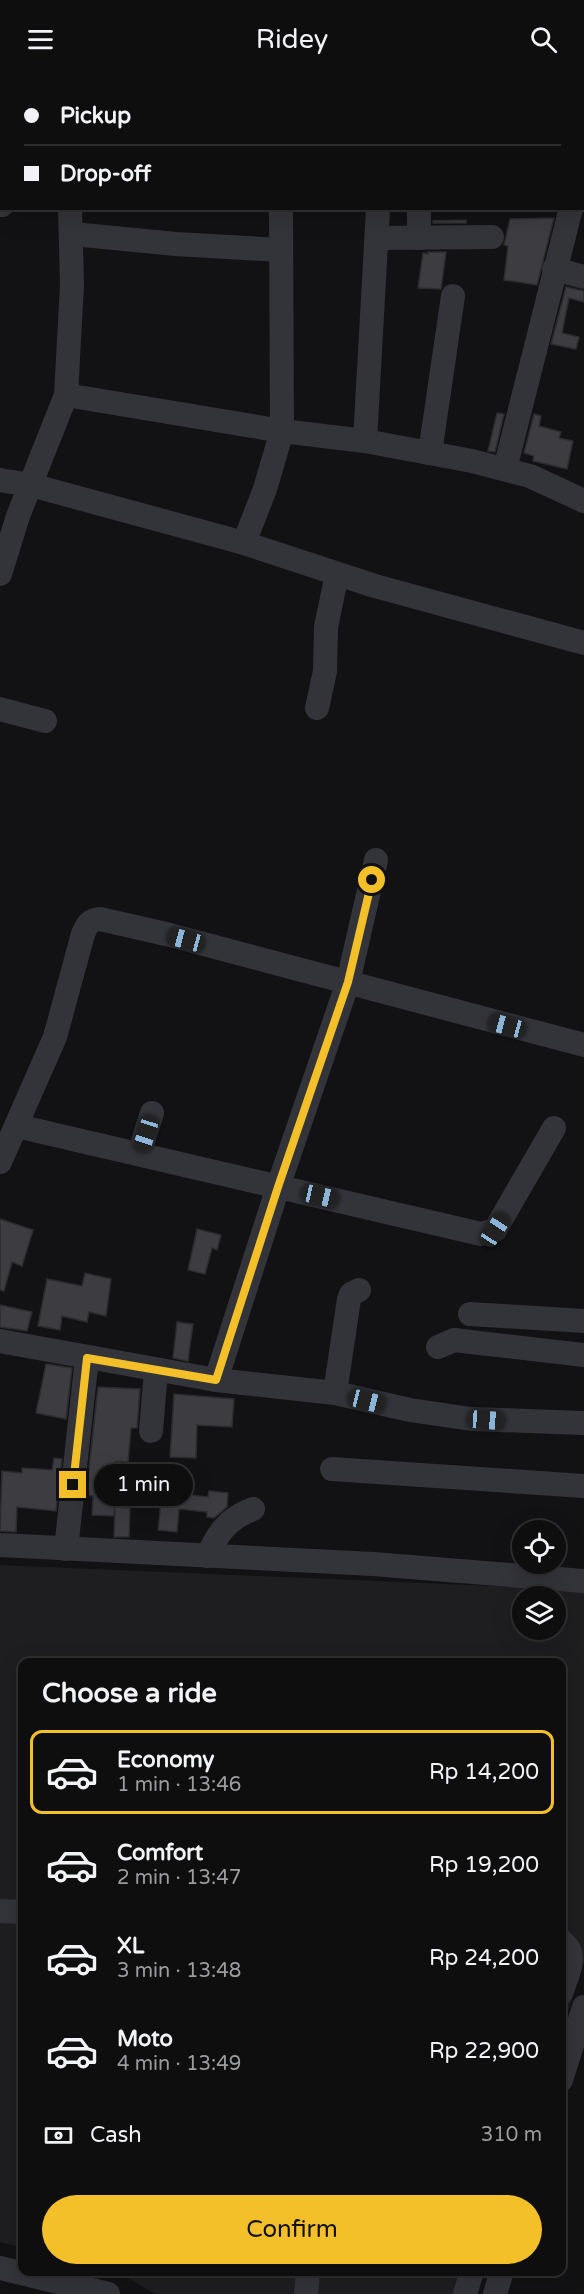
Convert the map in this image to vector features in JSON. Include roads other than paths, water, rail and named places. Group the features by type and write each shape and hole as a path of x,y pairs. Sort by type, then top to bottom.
{"street":[{"path":"0,574 30,485 66,395 73,234 70,210"},
{"path":"244,543 265,489 282,431 281,210"},
{"path":"365,441 378,210"},
{"path":"419,210 419,238"},
{"path":"505,469 570,210"},
{"path":"73,234 280,250"},
{"path":"378,238 492,237"},
{"path":"554,269 584,277"},
{"path":"430,453 453,296"},
{"path":"66,395 430,453 505,469 546,482 584,501"},
{"path":"0,480 30,485 244,543 337,574 584,643"},
{"path":"317,708 325,670 326,627 337,574"},
{"path":"0,709 45,721"},
{"path":"216,1380 278,1187 348,982 376,860"},
{"path":"0,1162 56,1036 83,934 87,924 93,920 166,934 584,1045"},
{"path":"139,1154 152,1113"},
{"path":"17,1126 488,1234 495,1230 502,1219 554,1128"},
{"path":"334,1393 349,1299 351,1294 359,1290"},
{"path":"470,1314 584,1321"},
{"path":"438,1347 454,1340 584,1355"},
{"path":"0,1341 216,1380 334,1393 410,1410 471,1419 584,1424"},
{"path":"66,1549 87,1358"},
{"path":"151,1431 156,1370"},
{"path":"332,1469 584,1486"},
{"path":"208,1556 215,1538 226,1526 240,1514 253,1509"},
{"path":"0,1545 384,1565 584,1581"},
{"path":"0,1911 18,1912"},
{"path":"566,1945 570,1949 572,1959 566,1978"},
{"path":"566,2064 584,2007"},
{"path":"0,2268 18,2275"},
{"path":"22,2276 49,2286 108,2294"},
{"path":"306,2294 308,2276"},
{"path":"465,2294 470,2276"},
{"path":"495,2294 500,2276"}]}
